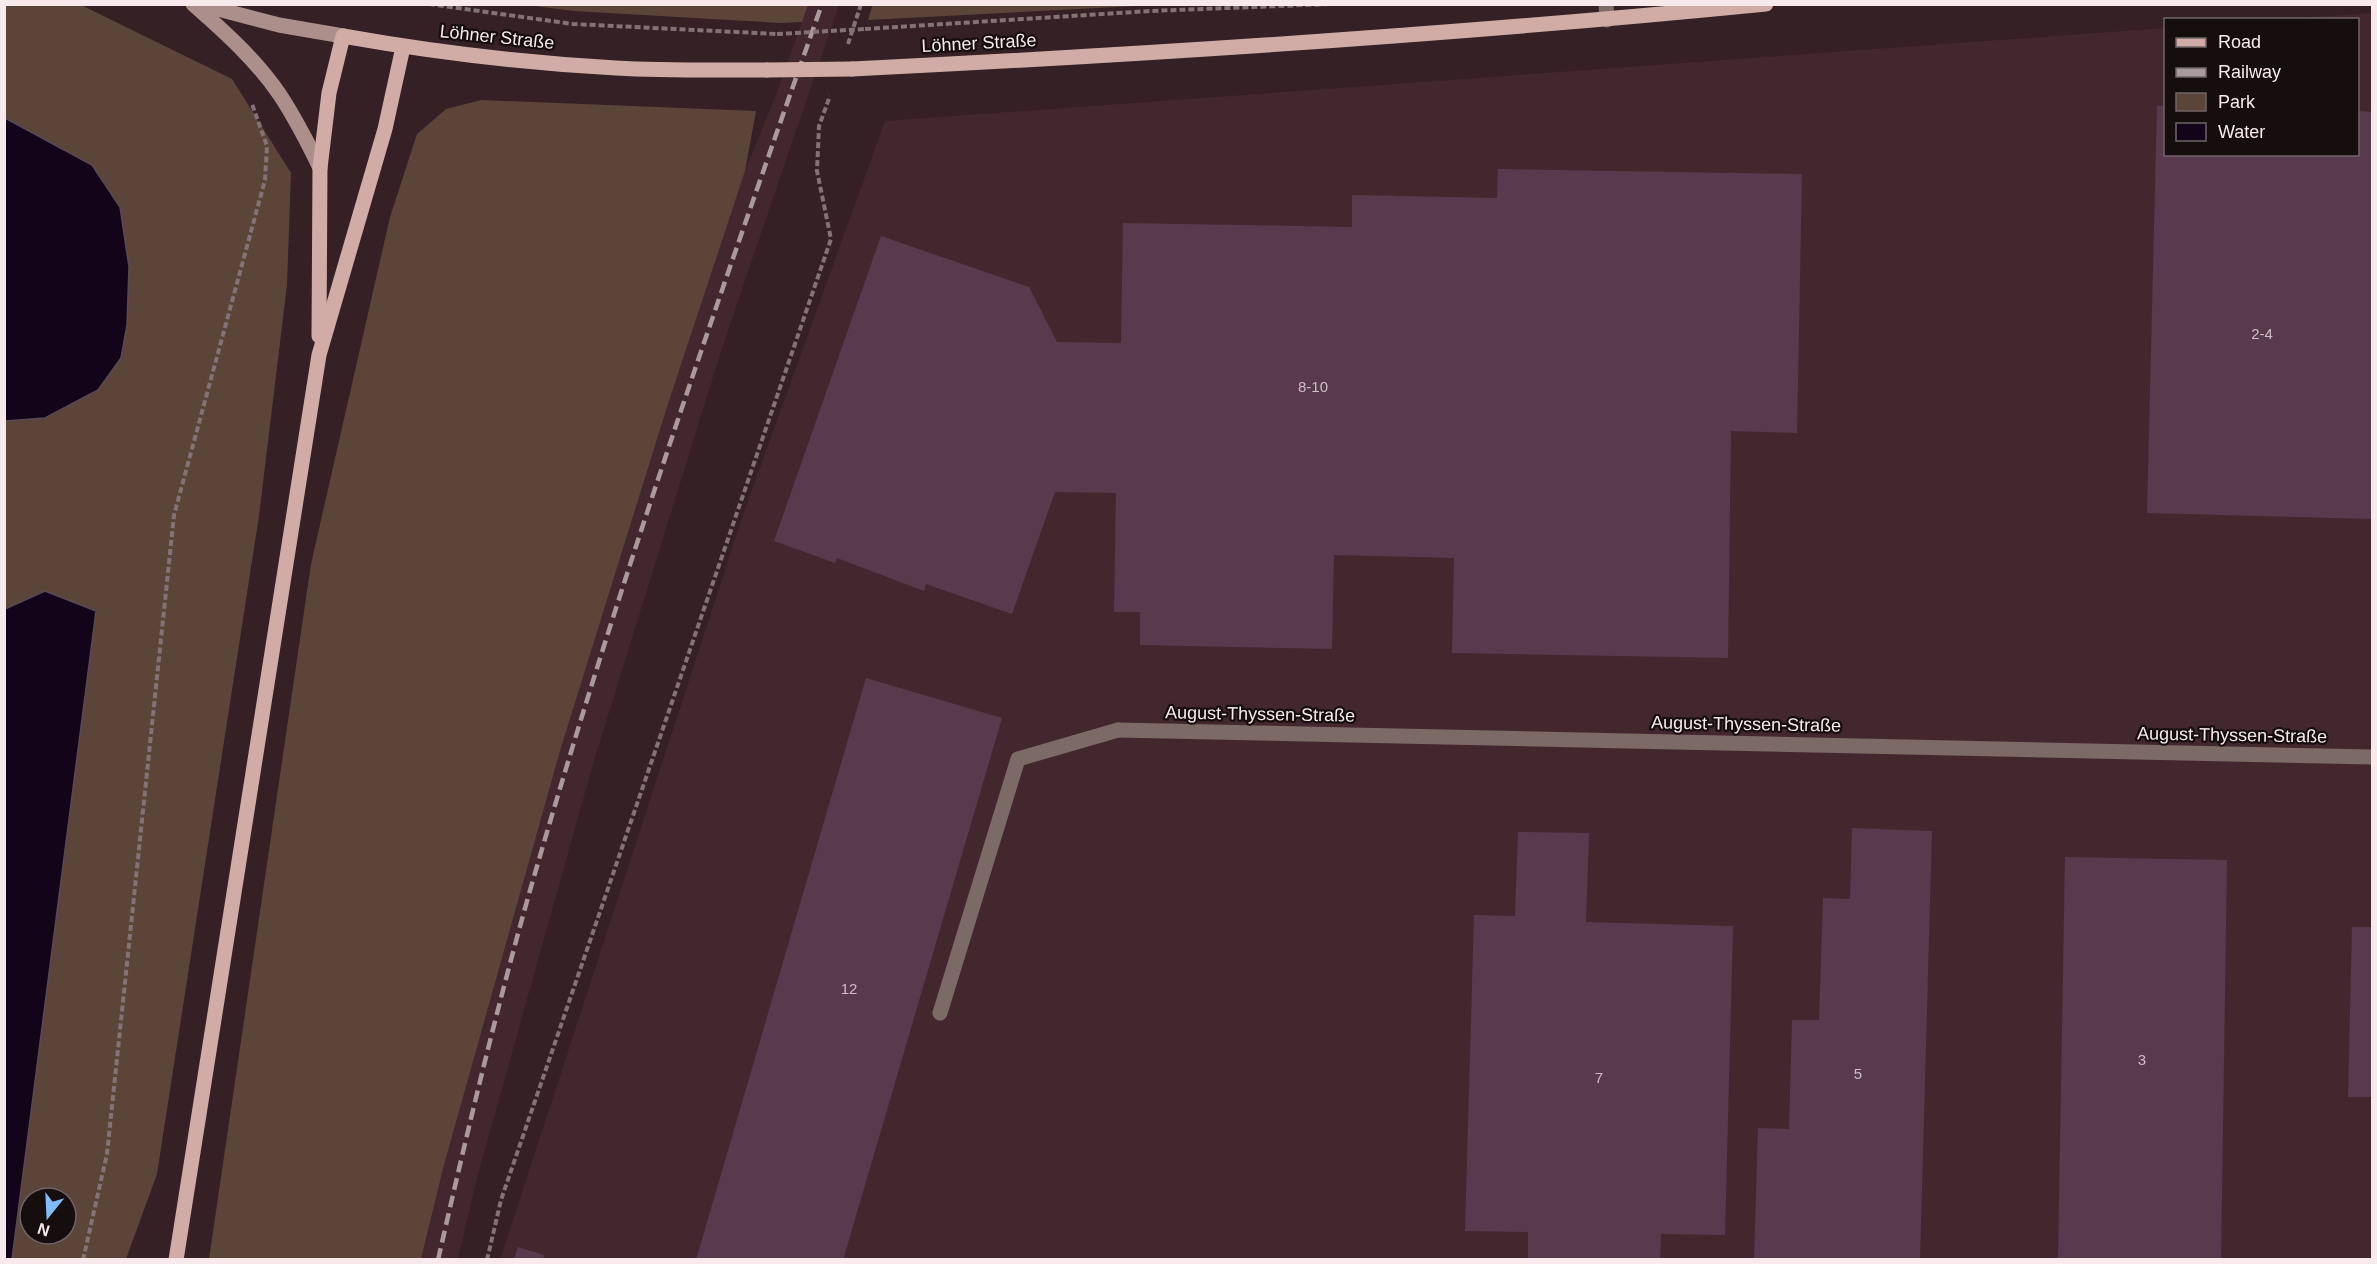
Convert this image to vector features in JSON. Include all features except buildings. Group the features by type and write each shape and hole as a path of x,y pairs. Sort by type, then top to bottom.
{"main road":[{"path":"193,4 251,59 279,94 320,168"},
{"name":"Löhner Straße","path":"198,4 279,25 403,47 616,68 767,70 852,69 1106,56 1607,12 1766,4"},
{"path":"319,355 320,168 328,93 342,36"},
{"path":"176,1260 319,355 385,129 403,47"}],"street":[{"name":"August-Thyssen-Straße","path":"940,1013 1018,759 1118,730 2373,757"}],"path":[{"path":"429,4 573,24 777,34 1150,11 1331,4"},
{"path":"846,49 861,4"},
{"path":"83,1260 107,1154 174,515 265,180 267,146 249,96 251,59"},
{"path":"487,1260 505,1189 831,239 817,171 819,126 831,93"}],"shaded area":[{"path":"808,5 839,5 722,348 593,764 477,1178 458,1259 421,1260 444,1165 560,751 667,407 745,171 774,100"},
{"path":"2372,13 2372,1259 500,1260 744,512 885,121 2164,28 2164,156 2359,156 2359,18 2297,18"}],"green space":[{"path":"808,4 802,22 780,23 574,11 526,5"},
{"path":"873,4 1155,4 1155,5 868,20"},
{"path":"5,5 81,5 232,79 291,173 287,285 259,516 157,1174 126,1259 12,1259 18,1213 18,1246 78,1246 78,1186 21,1186 96,612 45,591 5,609 5,421 45,418 92,165 5,118"},
{"path":"481,100 756,111 745,171 667,407 560,751 444,1165 421,1259 209,1259 311,564 390,217 417,134 446,109"}],"water":[{"path":"5,118 92,165 120,207 129,267 127,325 121,358 98,390 45,418 5,421"},
{"path":"45,591 96,611 21,1186 18,1186 18,1213 12,1259 5,1259 5,609"}],"railway":[{"path":"438,1260 504,985 596,670 744,225 822,4"}]}
